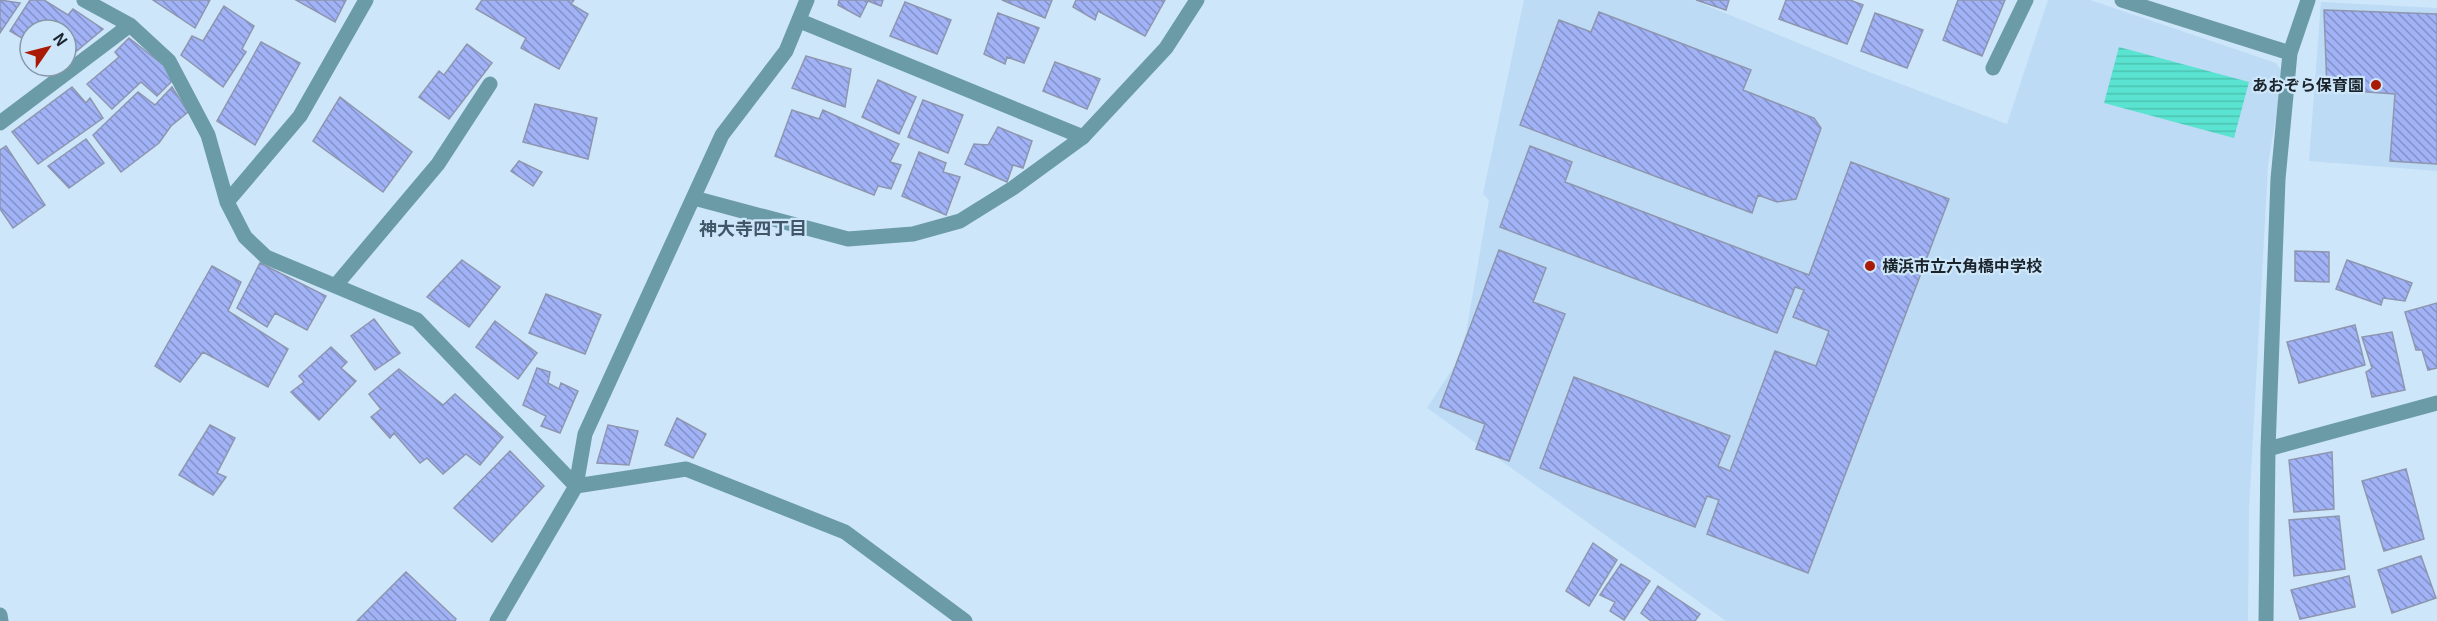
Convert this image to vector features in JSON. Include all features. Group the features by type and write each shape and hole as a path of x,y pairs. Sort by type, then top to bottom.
{"street":[{"path":"84,0 130,25 169,61 208,135 227,202 245,237 266,257 417,320 576,486"},
{"path":"227,202 300,116 366,0"},
{"path":"497,621 576,486 585,434 722,135 786,51 807,0"},
{"path":"694,198 848,239 913,234 960,221 1013,188 1083,137 1166,48 1197,0"},
{"path":"1993,68 2026,0"},
{"path":"2122,0 2290,53"},
{"path":"2266,621 2268,449 2278,179 2290,53 2308,0"},
{"path":"800,21 1083,137"},
{"path":"0,123 130,25"},
{"path":"336,285 438,164 490,84"},
{"path":"2268,449 2437,403"},
{"path":"576,486 686,469 845,532 965,621"},
{"path":"0,615 1,621"}],"shaded area":[{"name":"横浜市立六角橋中学校","path":"1524,0 1693,0 1869,72 2007,124 2048,0 2090,0 2276,63 2283,73 2268,165 2249,509 2248,621 1726,621 1427,408 1455,365 1466,333 1489,200 1483,194"},
{"name":"あおぞら保育園","path":"2321,2 2437,8 2437,171 2309,161"},
{"path":"2119,47 2249,82 2234,138 2104,103"}],"building":[{"path":"0,0 20,3 0,33"},
{"path":"30,0 44,0 68,15 73,9 103,29 78,50 78,18 18,18"},
{"path":"153,0 210,0 195,28"},
{"path":"296,0 346,0 335,22"},
{"path":"482,0 574,0 571,4 588,14 559,69 521,48 526,38 476,9"},
{"path":"839,0 883,0 881,6 868,1 860,17 838,5"},
{"path":"1002,0 1052,0 1045,18"},
{"path":"1076,0 1165,0 1145,36 1098,11 1095,20 1073,7"},
{"path":"1696,0 1729,0 1726,10"},
{"path":"1786,0 1850,0 1863,5 1847,44 1779,19"},
{"path":"1958,0 2005,0 1982,56 1943,40"},
{"path":"905,2 951,20 937,54 890,36"},
{"path":"224,6 254,26 242,49 246,52 223,87 181,55 192,36 203,41"},
{"name":"あおぞら保育園","path":"2324,10 2437,14 2437,164 2390,161 2395,94 2327,89"},
{"path":"1599,12 1751,70 1743,90 1814,118 1821,128 1796,199 1777,202 1758,195 1752,213 1520,125 1559,20 1591,32"},
{"path":"998,13 1039,28 1024,63 1007,57 1005,64 984,54"},
{"path":"1875,13 1923,30 1907,68 1861,51"},
{"path":"18,19 18,36 10,31"},
{"path":"129,38 166,67 172,81 157,96 141,82 112,109 87,84 119,57 115,52"},
{"path":"261,42 300,63 255,145 217,121"},
{"path":"467,44 492,63 449,119 419,97 439,71 444,75"},
{"path":"806,56 851,69 845,107 792,88"},
{"path":"1055,62 1100,79 1087,109 1043,91"},
{"path":"878,80 916,97 899,134 862,117"},
{"path":"72,87 86,103 90,98 103,118 38,164 12,132"},
{"path":"172,87 188,112 171,126 159,143 121,172 93,135 138,92 155,105"},
{"path":"340,97 412,152 383,192 313,141"},
{"path":"923,100 963,115 948,153 908,137"},
{"path":"535,104 597,118 588,159 523,142"},
{"path":"792,110 819,119 823,110 899,144 890,162 901,165 891,189 878,186 874,195 775,156"},
{"path":"998,127 1032,141 1023,168 1013,165 1007,182 965,164 974,144 988,145"},
{"path":"86,139 104,163 69,188 48,166"},
{"path":"6,146 45,205 13,228 0,209 0,150"},
{"path":"1530,146 1572,162 1565,182 1809,275 1851,162 1949,199 1808,573 1707,534 1719,500 1707,496 1695,527 1540,468 1574,377 1730,436 1718,466 1730,471 1775,351 1816,366 1829,331 1793,317 1804,290 1795,287 1777,333 1500,227"},
{"path":"919,152 946,163 943,172 960,177 946,215 902,196"},
{"path":"519,161 542,172 533,186 511,171"},
{"path":"1499,250 1546,268 1533,302 1565,314 1509,461 1476,449 1485,424 1440,407"},
{"path":"2295,251 2329,252 2329,282 2295,281"},
{"path":"462,260 500,287 469,327 427,297"},
{"path":"2347,260 2412,283 2405,301 2383,298 2381,305 2336,289"},
{"path":"260,263 326,296 307,330 275,313 267,327 237,308"},
{"path":"212,266 241,282 228,311 288,349 268,387 203,352 180,382 155,366"},
{"path":"546,294 601,315 585,354 529,333"},
{"path":"2437,303 2437,368 2428,370 2422,350 2416,350 2405,312"},
{"path":"374,319 400,353 375,370 351,336"},
{"path":"495,321 537,353 518,379 476,347"},
{"path":"2355,325 2365,365 2299,383 2287,342"},
{"path":"2392,332 2405,390 2372,397 2366,372 2372,368 2362,337"},
{"path":"331,347 347,362 341,368 356,381 319,420 291,392 304,382 299,376"},
{"path":"537,368 550,372 548,383 559,389 561,383 578,391 560,433 541,426 546,416 523,405"},
{"path":"399,369 443,405 455,394 503,437 480,465 466,454 443,474 427,458 420,463 394,433 390,438 371,417 381,409 369,394"},
{"path":"677,418 706,434 693,458 665,445"},
{"path":"210,425 235,438 217,473 226,477 213,495 179,475"},
{"path":"608,425 638,431 629,465 597,463"},
{"path":"510,451 544,486 492,542 454,508"},
{"path":"2332,452 2334,509 2294,512 2289,460"},
{"path":"2406,469 2424,539 2384,551 2362,481"},
{"path":"2339,516 2345,569 2294,576 2289,520"},
{"path":"1593,543 1617,560 1589,606 1566,591"},
{"path":"2421,556 2436,598 2392,613 2378,570"},
{"path":"1621,564 1650,581 1624,620 1610,611 1615,602 1600,595"},
{"path":"406,572 456,619 455,621 357,621"},
{"path":"2349,576 2355,607 2300,619 2291,590"},
{"path":"1658,586 1700,614 1695,621 1651,621 1641,613"}],"place":[{"name":"あおぞら保育園","path":"2376,85"},
{"name":"横浜市立六角橋中学校","path":"1870,266"}],"district":[{"name":"神大寺四丁目","path":"753,229"}]}
